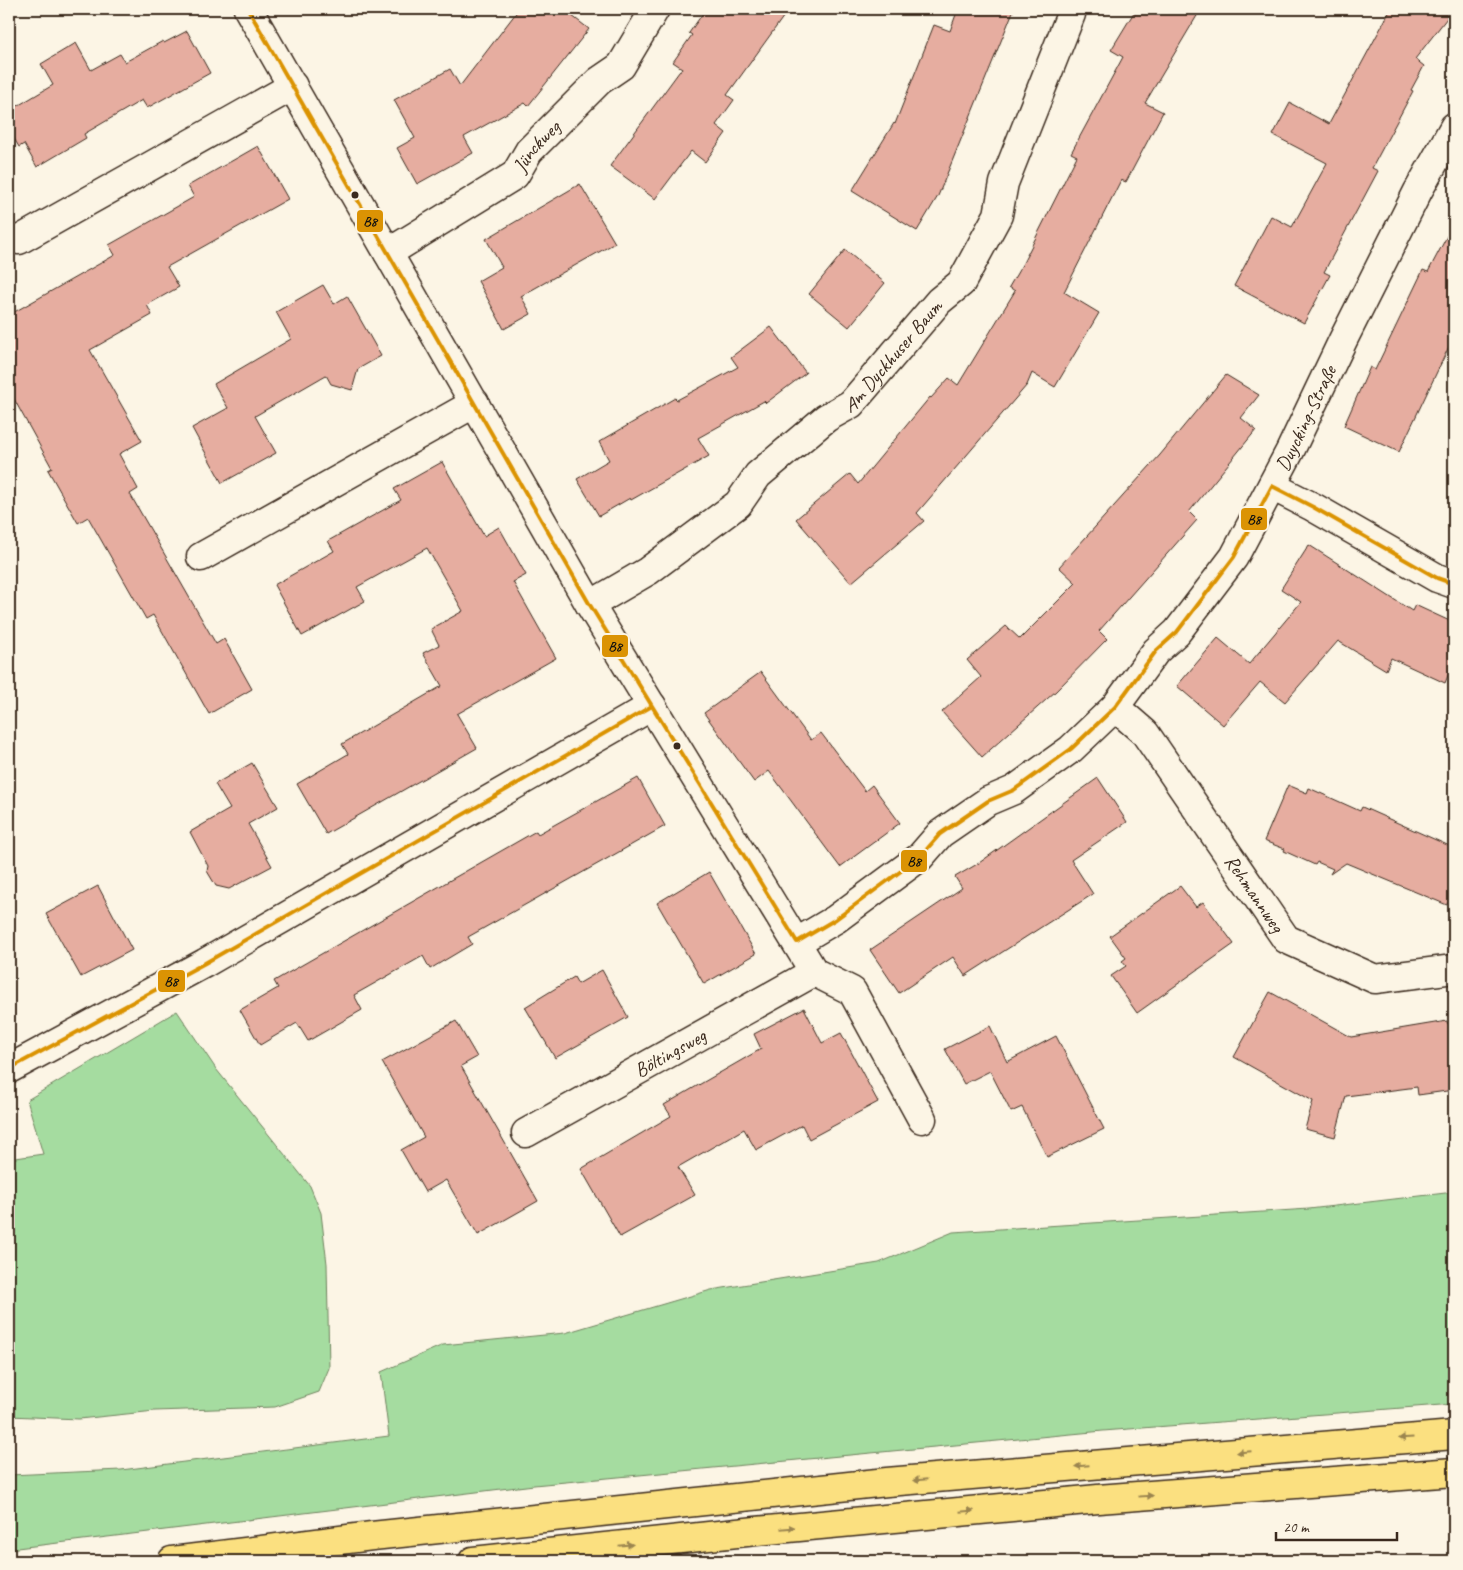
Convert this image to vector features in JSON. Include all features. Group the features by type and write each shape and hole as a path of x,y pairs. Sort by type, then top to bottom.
{"highway":[{"path":"172,1561 372,1536 888,1482 1454,1435"},
{"path":"473,1561 747,1532 1098,1499 1454,1472"}],"street":[{"path":"248,9 590,605 814,972 852,991 922,1119"},
{"name":"Jünckweg","path":"388,253 515,175 529,151 598,81 621,66 655,9"},
{"name":"Am Dyckhuser Baum","path":"590,605 648,571 738,504 758,474 826,418 851,404 939,301 961,283 998,215 1004,183 1071,14 1071,9"},
{"path":"19,240 293,86"},
{"name":"Duycking-Straße","path":"797,942 836,919 920,857 940,834 988,801 1014,790 1071,749 1115,707 1156,651 1177,632 1234,556 1272,486 1418,190 1454,127"},
{"path":"201,557 475,403"},
{"path":"1272,486 1313,507 1437,578 1454,584"},
{"path":"9,1069 205,963 652,706"},
{"name":"Rehmannweg","path":"1115,707 1144,733 1286,939 1375,979 1454,969"},
{"name":"Böltingsweg","path":"526,1133 814,972"}],"green space":[{"path":"177,1011 216,1069 310,1186 321,1213 327,1264 329,1368 319,1392 275,1407 155,1411 79,1419 9,1416 9,1159 43,1154 27,1100"},
{"path":"1454,1192 1454,1404 1103,1431 534,1485 9,1549 9,1475 121,1470 389,1436 381,1372 443,1345 565,1333 711,1290 879,1263 953,1232 1309,1209"}],"building":[{"path":"519,9 563,9 589,29 528,106 525,103 464,137 473,153 417,184 397,148 415,138 394,100 450,69 460,86"},
{"path":"706,9 789,9 727,95 734,100 716,125 726,133 705,162 691,151 655,199 610,166 682,68 673,62 692,35 689,33"},
{"path":"958,9 1014,9 938,196 917,231 852,191 895,124 934,25 950,31"},
{"path":"1136,9 1201,9 1145,103 1163,112 1126,182 1121,180 1064,292 1099,313 1055,387 1032,373 1027,385 917,513 924,521 851,583 796,519 850,474 858,484 930,397 949,378 958,385 1015,291 1009,287 1077,156 1071,153 1123,57 1111,50"},
{"path":"1391,9 1454,9 1415,59 1424,66 1411,90 1413,91 1372,168 1378,171 1324,272 1330,275 1304,323 1234,286 1271,216 1292,227 1327,163 1273,135 1290,103 1329,124"},
{"path":"187,31 210,73 147,108 142,100 84,134 86,138 37,167 24,144 19,147 9,130 9,111 53,85 41,64 76,43 91,70 120,54 125,62 163,41 164,43"},
{"path":"258,146 288,199 167,267 179,287 147,305 152,315 90,350 142,441 119,454 138,489 130,494 216,644 224,639 252,689 209,714 153,615 146,619 88,517 78,523 48,470 52,468 9,390 9,315 115,255 109,245 194,197 188,186"},
{"path":"580,184 615,243 521,296 531,314 504,329 478,281 502,267 486,239"},
{"path":"1454,223 1454,336 1399,452 1344,426 1370,367 1375,370 1423,270 1428,272"},
{"path":"845,250 885,283 849,327 809,294"},
{"path":"323,285 334,304 347,296 381,356 358,369 352,390 331,384 326,375 255,416 276,453 222,483 192,428 228,408 214,384 291,339 276,312"},
{"path":"771,327 806,373 766,403 764,401 698,438 709,456 599,516 577,479 609,460 599,442 675,398 677,400 738,367 731,357"},
{"path":"1226,375 1259,395 1241,418 1256,430 1189,512 1197,520 1099,631 1107,639 1056,691 982,757 942,712 981,677 967,660 1006,626 1020,639 1076,583 1059,567 1160,455"},
{"path":"442,462 484,536 499,527 526,575 513,582 556,658 457,714 477,748 326,834 297,784 348,754 342,744 442,686 423,653 439,645 431,629 463,611 427,548 357,587 365,601 302,636 274,585 334,551 328,541 401,500 394,489"},
{"path":"1309,545 1412,611 1415,605 1454,623 1454,661 1445,683 1391,658 1386,670 1338,641 1285,702 1260,682 1223,725 1177,686 1218,638 1249,664 1301,602 1281,589"},
{"path":"761,672 811,740 821,733 865,791 872,785 900,823 840,867 769,771 754,782 704,713"},
{"path":"252,763 278,807 248,824 272,866 229,889 216,886 207,871 208,866 190,832 230,809 215,784"},
{"path":"638,778 665,826 468,937 472,944 430,969 423,956 354,995 362,1010 308,1041 297,1023 260,1045 240,1010 278,988 274,981 536,831 538,834"},
{"path":"1098,778 1127,822 1071,860 1093,894 965,976 953,957 899,993 870,950 962,888 955,877 979,863"},
{"path":"1288,785 1307,793 1309,788 1360,811 1362,807 1454,848 1454,888 1447,905 1346,863 1330,874 1333,869 1317,862 1315,865 1284,851 1285,849 1264,841"},
{"path":"709,872 756,954 704,984 657,903"},
{"path":"98,886 132,950 81,977 46,914"},
{"path":"1180,886 1196,907 1203,902 1234,944 1137,1013 1111,976 1126,966 1122,961 1126,958 1110,936"},
{"path":"602,970 628,1017 555,1058 525,1007 574,977 578,984"},
{"path":"1270,992 1351,1037 1447,1021 1448,1024 1454,1023 1454,1090 1418,1095 1417,1087 1346,1096 1335,1137 1305,1129 1313,1101 1234,1057"},
{"path":"804,1008 822,1043 841,1033 878,1102 809,1139 802,1125 756,1150 744,1129 678,1167 695,1195 620,1237 581,1169 671,1116 664,1105 761,1049 754,1034"},
{"path":"456,1021 477,1057 461,1066 538,1201 478,1235 446,1180 425,1192 401,1150 424,1137 382,1062"},
{"path":"990,1026 1007,1062 1056,1036 1104,1129 1047,1157 1022,1107 1011,1112 990,1071 964,1084 945,1049"}],"transit line":[{"name":"B8","path":"248,9 590,605 797,942 836,919 920,857 940,834 988,801 1014,790 1071,749 1115,707 1156,651 1177,632 1234,557 1272,486 1313,507 1437,578 1454,584"},
{"name":"B8","path":"9,1069 205,963 652,706"}]}
